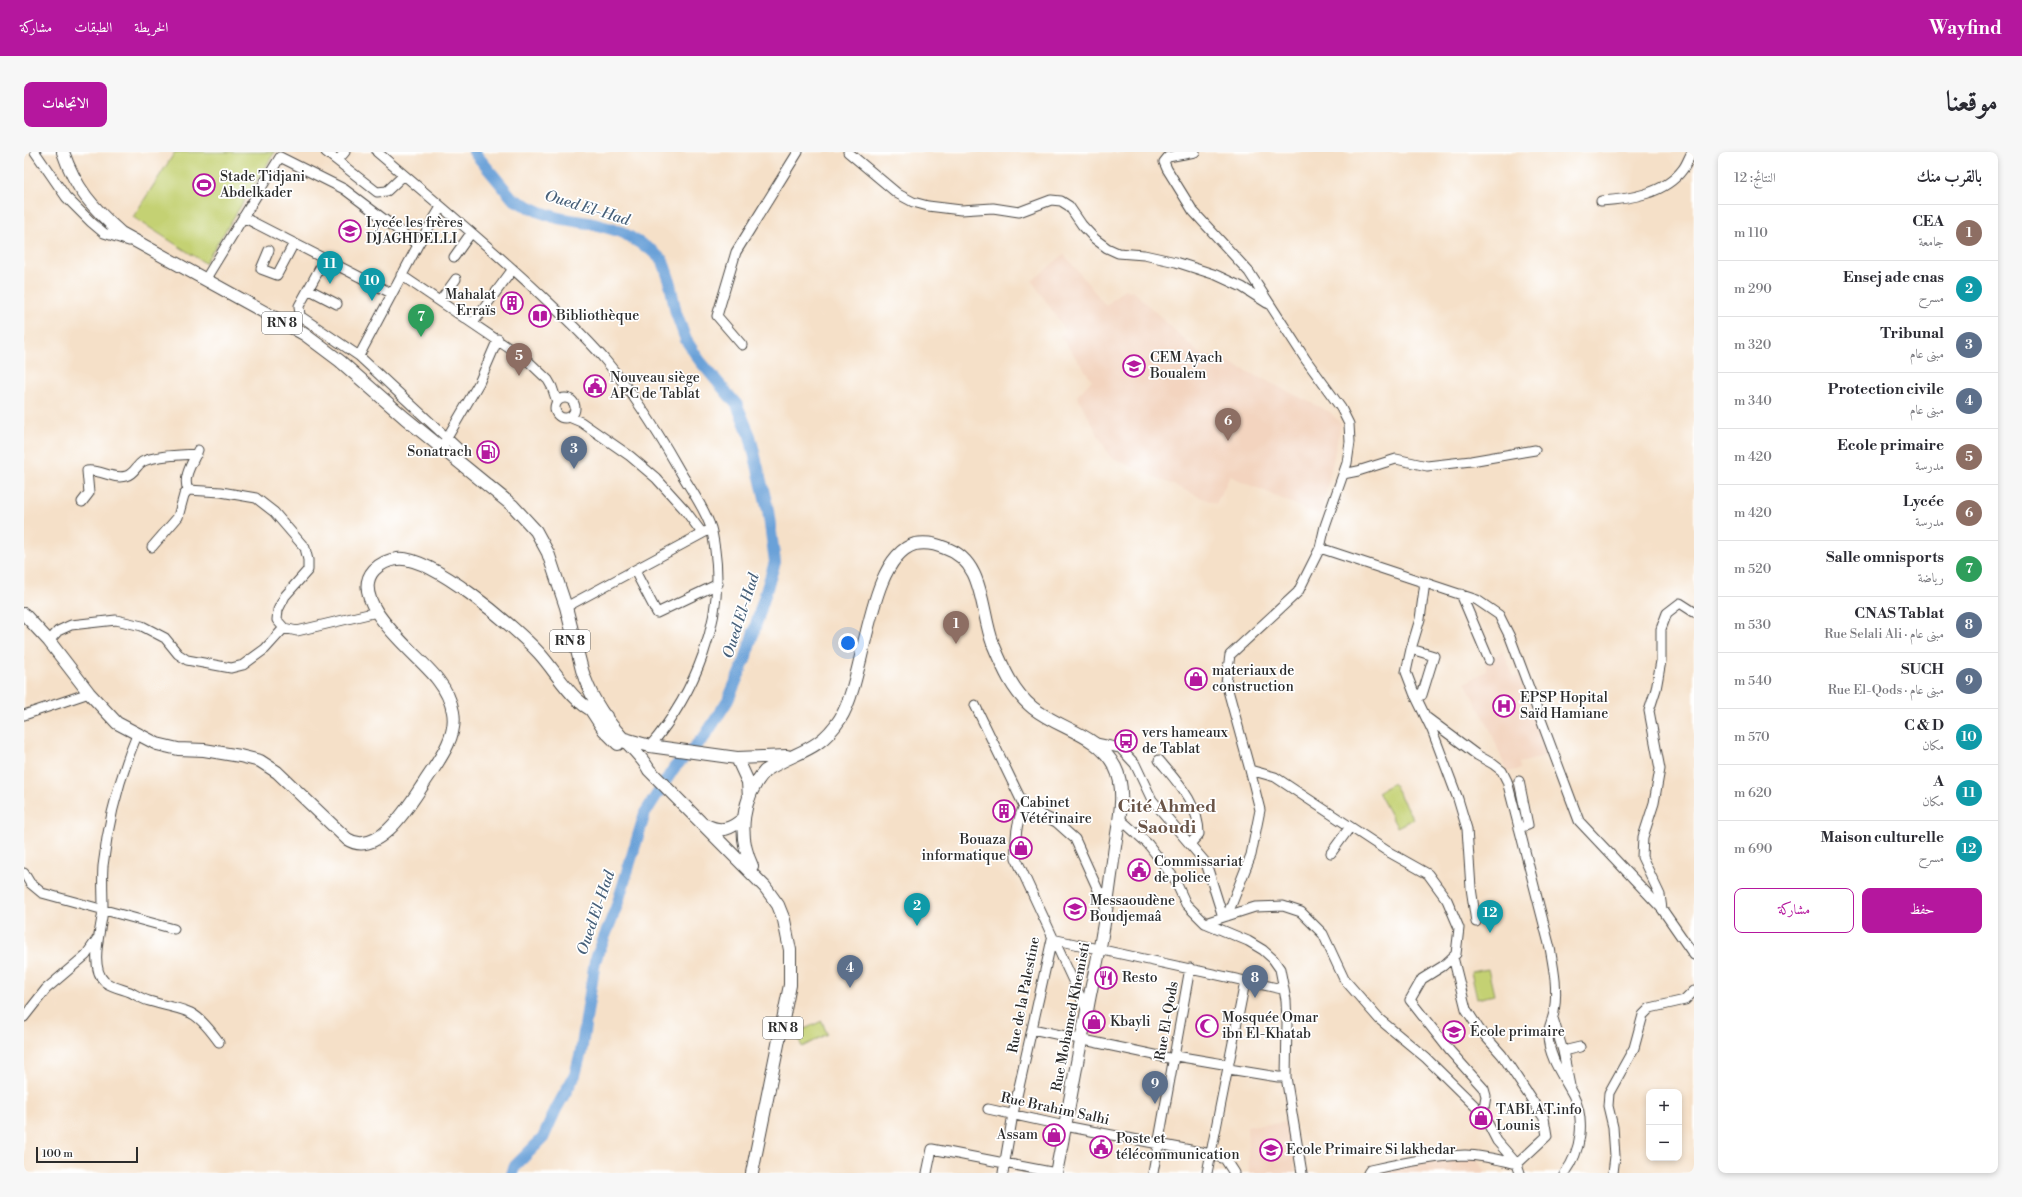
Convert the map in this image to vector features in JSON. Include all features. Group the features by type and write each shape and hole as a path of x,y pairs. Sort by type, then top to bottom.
{"main road":[{"name":"RN 8","path":"63,152 69,169 80,191 98,213 121,233 304,334 444,443 524,517 541,538 554,566 587,685 606,716 623,739 646,765 765,887"},
{"name":"RN 8","path":"505,501 529,529 548,561 560,602 576,671 592,712 604,730 631,758 646,765"},
{"name":"Rue Mohamed Khemisti","path":"805,752 832,730 842,716 850,699 870,621 888,568 896,556 905,549 916,544 926,543 953,550 961,555 973,570 978,583 982,606 992,641 1008,678 1016,691 1033,708 1049,719 1096,743 1108,754 1117,770 1121,788 1119,818 1108,901 1056,1173"},
{"path":"24,614 49,641 89,693 117,723 157,744 178,749 204,750 260,761 277,772 351,842 363,843 381,836 397,822 445,750 451,731 453,714 449,700 438,679 395,635 377,612 371,600 368,587 370,576 378,566 387,561 397,559 417,561 430,567 470,594 512,627 546,661 577,700 592,712 606,716"},
{"path":"623,739 666,749 738,758 771,758 805,752"},
{"path":"646,765 650,752 666,749"},
{"path":"752,866 744,842 744,818 749,799 760,776 765,770 805,752"},
{"path":"738,758 748,782 749,799"},
{"name":"RN 8","path":"687,808 720,830 752,866 778,905 784,920 790,950 790,986 779,1049 752,1173"},
{"path":"702,823 720,830 732,828 744,818"}],"street":[{"path":"35,152 66,197 91,222 104,233 138,243"},
{"path":"326,152 377,192 388,191 404,175"},
{"path":"338,160 345,152"},
{"path":"377,152 513,268 574,327 605,360 630,391 660,436 700,504 711,528 718,584 712,623 702,658 676,710 650,746"},
{"path":"742,345 717,316 723,292 736,252 798,152"},
{"path":"848,152 898,194 913,202 934,207 961,210 993,208 1018,212 1051,200 1061,201 1069,206 1091,234 1107,248 1118,253 1144,255 1176,262 1216,275 1242,287 1270,304"},
{"path":"1195,152 1168,157 1164,162 1167,169 1193,211 1249,272 1341,408 1348,424 1350,442 1343,474 1325,526 1320,548 1298,592 1230,655 1226,683 1260,810 1251,855 1225,916"},
{"path":"1601,202 1632,198 1666,184 1683,169 1692,152"},
{"path":"205,280 281,155 344,189 418,244"},
{"path":"359,356 418,244 441,207"},
{"path":"243,217 391,294"},
{"path":"454,256 471,233"},
{"path":"269,250 261,270 277,275 294,243"},
{"path":"325,259 299,306 300,316 359,356 444,443 460,450"},
{"path":"473,323 513,268"},
{"path":"401,275 498,340 535,367 552,387 566,398 574,402 572,414"},
{"path":"440,301 456,279"},
{"path":"308,289 337,304"},
{"path":"444,443 479,383 498,340"},
{"path":"552,387 557,402 555,408 557,414 563,417 572,414"},
{"path":"557,402 566,398"},
{"path":"572,414 581,422 626,453 656,478 685,510 702,533"},
{"path":"1343,474 1396,459 1427,466 1471,461 1534,450"},
{"path":"82,502 89,493 87,471 125,477 132,474 141,463 149,459 197,452 189,470 186,485 188,490"},
{"path":"152,547 178,517 184,495 188,490"},
{"path":"188,490 222,492 256,498 274,512 305,548 308,560 308,570 285,596 278,610 277,620 284,628 297,630 377,612"},
{"path":"566,607 635,571 711,528"},
{"path":"1320,548 1477,600 1499,616 1510,637 1579,821 1662,909 1694,955"},
{"path":"635,571 657,613 718,584"},
{"path":"1425,582 1420,619 1406,672 1414,694 1426,717 1450,774 1466,829 1471,888 1476,922"},
{"path":"1461,594 1489,660"},
{"path":"1662,909 1660,895 1642,857 1643,837 1654,803 1660,769 1649,711 1656,689 1661,661 1661,629 1667,613 1680,603 1694,612"},
{"path":"49,641 58,631 71,625 116,620 142,626 165,638 178,654 187,660 231,668 243,664 265,648 284,628"},
{"path":"1411,649 1434,656 1422,695 1414,694"},
{"path":"24,715 89,693"},
{"path":"975,705 1024,806 1056,822 1075,839 1099,892 1108,901"},
{"path":"1426,717 1477,755 1502,771 1507,781 1555,973 1556,991 1553,1017 1548,1035 1554,1059 1572,1093"},
{"path":"137,734 125,764 110,826 103,866 103,910 97,939 97,963 99,975 104,981 147,1001 183,1008 195,1014 205,1023 219,1042"},
{"path":"1096,743 1120,748 1135,764 1152,800 1206,863 1225,916"},
{"path":"1159,760 1184,789 1199,820 1199,834 1190,844"},
{"path":"1250,770 1275,778 1387,851 1428,874 1447,900 1459,928 1456,954 1443,966 1422,979 1410,1000 1450,1051 1484,1089 1486,1096 1483,1114"},
{"path":"1519,781 1528,825 1519,828"},
{"name":"Rue de la Palestine","path":"1002,1173 1013,1114 1052,939 1038,904 1016,858 1017,824 1024,806"},
{"path":"1119,818 1148,844 1174,878 1186,904 1205,923 1248,941 1263,950 1273,959 1280,969 1282,989 1286,1000 1286,1077 1302,1173"},
{"path":"1331,853 1350,827"},
{"path":"24,873 30,883 42,893 174,929"},
{"path":"1205,923 1256,907 1283,906 1301,912 1323,934 1344,979 1379,1019 1426,1058 1483,1114 1497,1141 1519,1169"},
{"path":"24,1017 46,989 86,955 97,939"},
{"path":"1052,939 1282,989"},
{"path":"1052,939 1087,1011"},
{"path":"1453,957 1466,1008 1479,1029 1502,1055 1544,1118 1547,1136 1519,1169"},
{"name":"Rue El-Qods","path":"1153,1173 1176,1056 1190,968"},
{"path":"1207,1173 1245,982"},
{"path":"1614,1173 1615,1156 1613,1127 1608,1106 1609,1093 1634,1048 1643,1014 1650,1008 1686,1000 1694,991"},
{"path":"1553,1017 1563,1051 1572,1093 1580,1115 1579,1146 1565,1173"},
{"path":"1032,1029 1169,1058 1176,1056 1278,1077 1286,1077"},
{"path":"1563,1051 1580,1047"},
{"name":"Rue Brahim Salhi","path":"988,1109 1065,1126 1211,1154 1225,1159 1234,1173"},
{"path":"927,1173 932,1149 1056,1173"},
{"path":"1368,1173 1370,1170 1395,1164 1466,1155 1499,1159 1519,1169"}],"shaded area":[{"path":"1064,254 1106,306 1124,289 1134,292 1199,353 1226,361 1330,412 1341,424 1321,516 1230,476 1216,504 1110,457 1077,396 1092,380 1060,336 1066,331 1032,281"},
{"name":"EPSP Hopital Saïd Hamiane","path":"1503,651 1514,677 1519,675 1549,756 1519,763 1520,769 1507,772 1490,729 1465,683 1486,671 1485,663"},
{"name":"Ecole Primaire Si lakhedar","path":"1291,1122 1296,1173 1249,1173 1247,1126"},
{"path":"1471,1151 1486,1173 1375,1173"}],"green space":[{"name":"Stade Tidjani Abdelkader","path":"175,152 275,152 205,263 133,217"},
{"path":"1393,783 1413,819 1397,827 1378,792"},
{"path":"1488,969 1494,995 1477,999 1471,972"},
{"path":"822,1021 827,1034 802,1047 796,1033"}],"waterway":[{"name":"Oued El-Had","path":"474,152 513,199 540,212 558,218 594,224 622,232 651,250 663,261 669,279 676,313 686,340 700,361 737,405 750,436 768,510 775,562 745,660 728,700 705,736 674,768 645,813 617,905 595,961 581,1052 575,1075 556,1109 543,1138 515,1166 512,1173"}],"place":[{"name":"Stade Tidjani Abdelkader","path":"204,185"},
{"name":"Lycée les frères DJAGHDELLI","path":"350,231"},
{"name":"A","path":"330,284"},
{"name":"C & D","path":"372,301"},
{"name":"Mahalat Erraïs","path":"512,303"},
{"name":"Bibliothèque","path":"540,316"},
{"name":"Salle omnisports","path":"421,337"},
{"name":"CEM Ayach Boualem","path":"1134,366"},
{"name":"Ecole primaire","path":"519,376"},
{"name":"Nouveau siège APC de Tablat","path":"595,386"},
{"name":"Lycée","path":"1228,441"},
{"name":"Sonatrach","path":"488,452"},
{"name":"Tribunal","path":"574,469"},
{"name":"CEA","path":"956,644"},
{"name":"materiaux de construction","path":"1196,679"},
{"name":"EPSP Hopital Saïd Hamiane","path":"1504,706"},
{"name":"vers hameaux de Tablat","path":"1126,741"},
{"name":"Cabinet Vétérinaire","path":"1004,811"},
{"name":"Bouaza informatique","path":"1021,848"},
{"name":"Commissariat de police","path":"1139,870"},
{"name":"Messaoudène Boudjemaâ","path":"1075,909"},
{"name":"Ensej ade cnas","path":"917,926"},
{"name":"Maison culturelle","path":"1490,933"},
{"name":"Resto","path":"1106,978"},
{"name":"Protection civile","path":"850,988"},
{"name":"CNAS Tablat","path":"1255,998"},
{"name":"Kbayli","path":"1094,1022"},
{"name":"Mosquée Omar ibn El-Khatab","path":"1207,1026"},
{"name":"École primaire","path":"1454,1032"},
{"name":"SUCH","path":"1155,1104"},
{"name":"TABLAT.info Lounis","path":"1481,1118"},
{"name":"Assam","path":"1054,1135"},
{"name":"Poste et télécommunication","path":"1101,1147"},
{"name":"Ecole Primaire Si lakhedar","path":"1271,1150"}],"district":[{"name":"Cité Ahmed Saoudi","path":"1167,816"}]}
